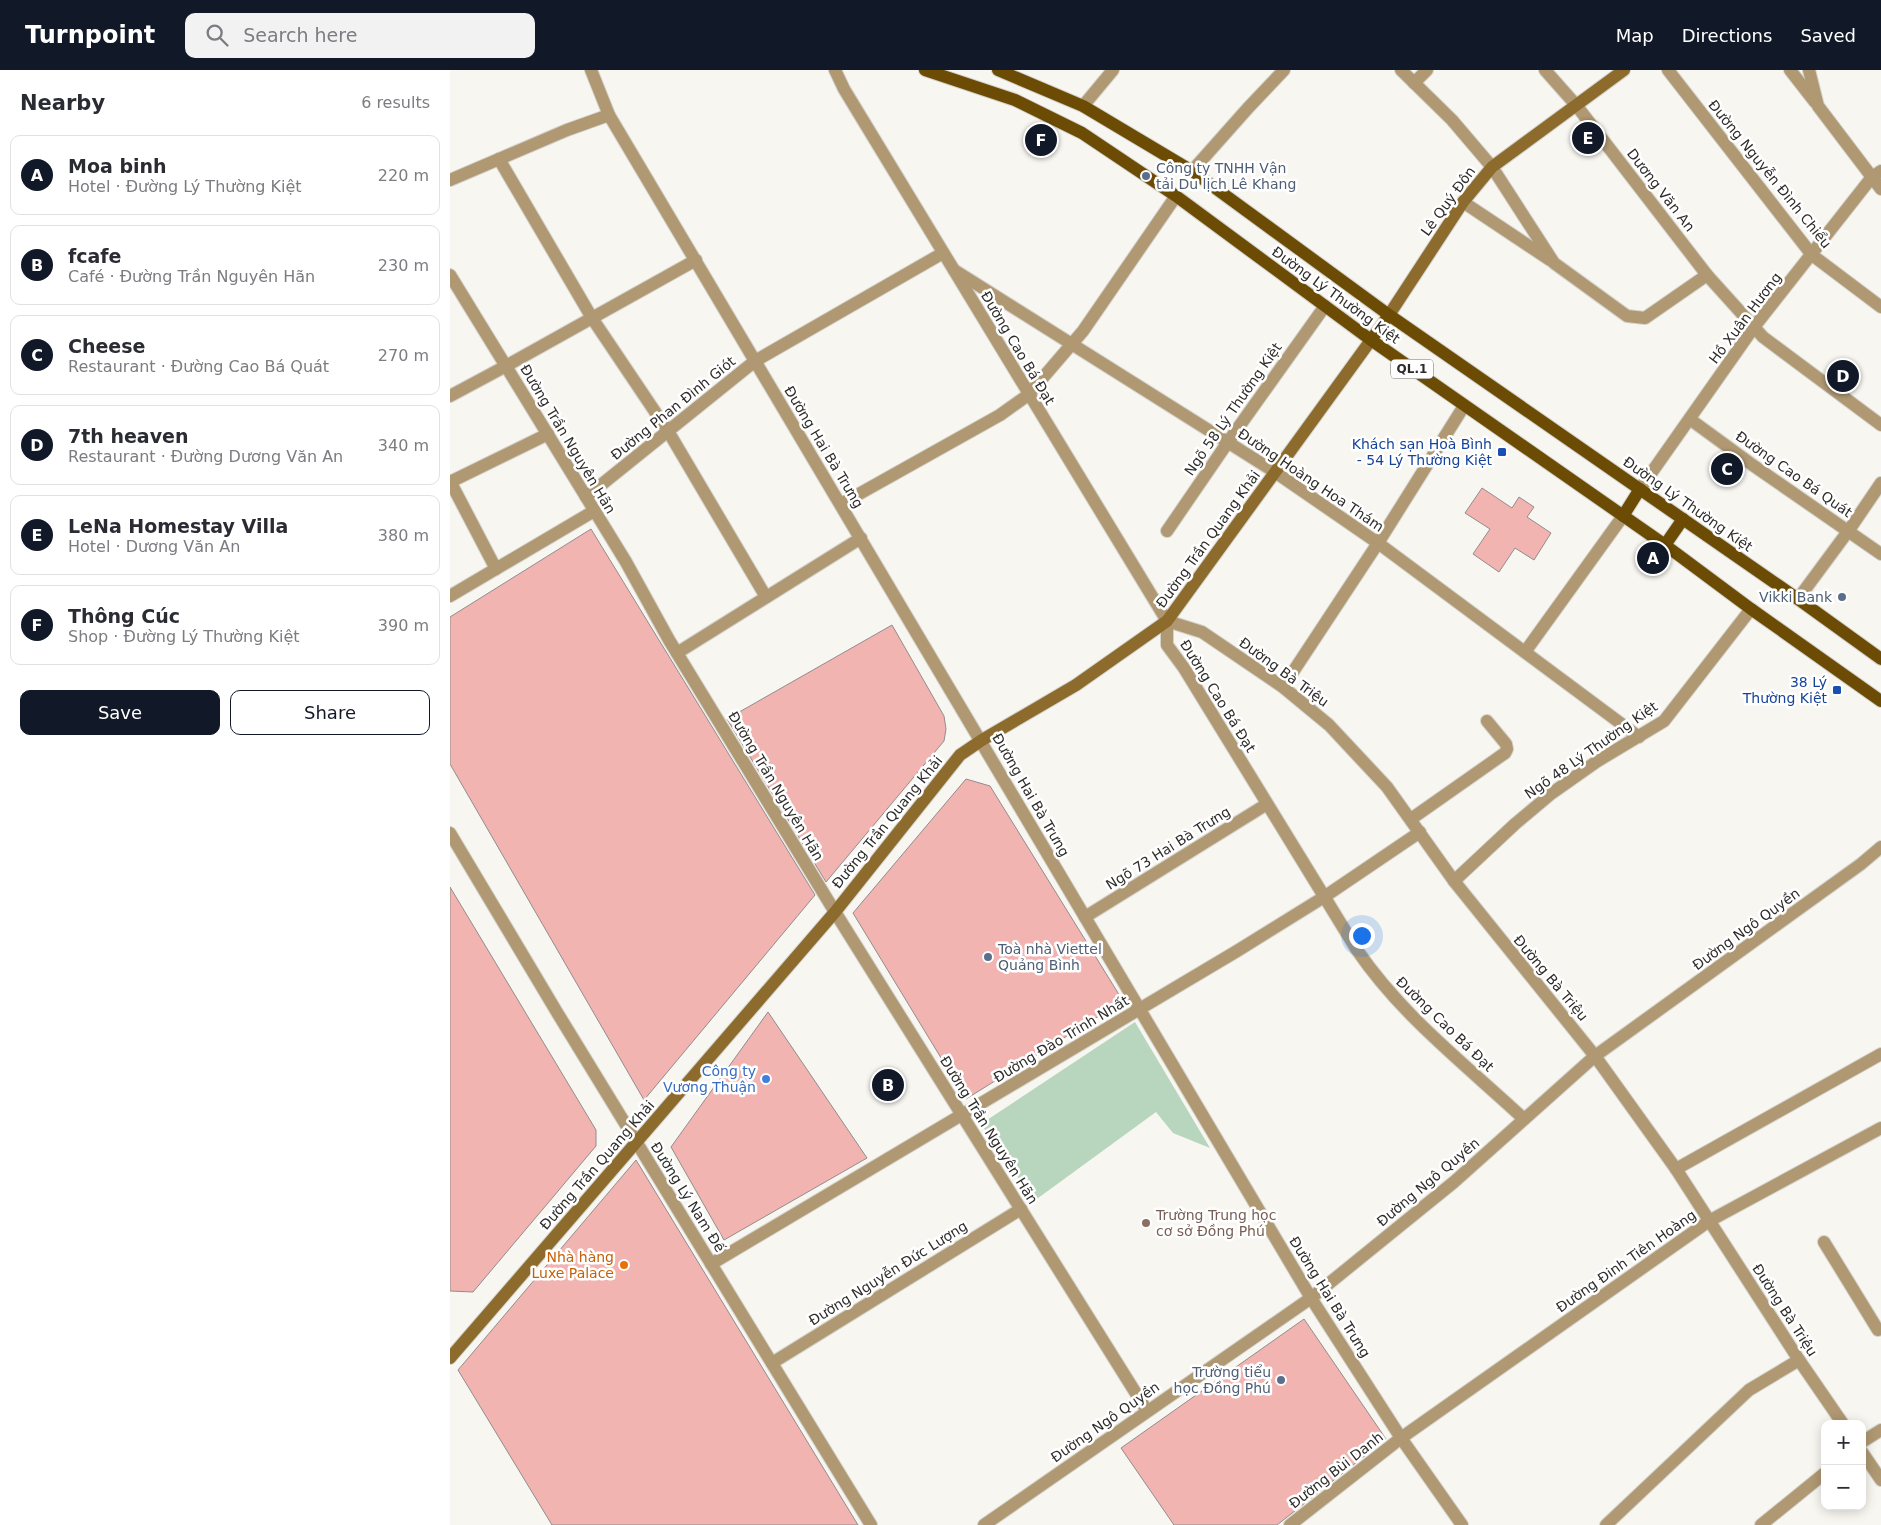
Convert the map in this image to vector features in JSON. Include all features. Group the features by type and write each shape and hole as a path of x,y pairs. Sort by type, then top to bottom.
{"main road":[{"name":"Đường Lý Thường Kiệt","path":"926,70 1015,100 1082,133 1176,196 1371,340 1665,545 1751,609 1881,701"},
{"name":"Đường Lý Thường Kiệt","path":"998,70 1083,106 1192,171 1389,315 1798,599 1881,659"},
{"name":"Lê Quý Đôn","path":"1389,315 1463,202 1492,167 1624,70"},
{"path":"1371,340 1389,315"},
{"name":"Đường Trần Quang Khải","path":"450,1358 835,912 960,756 982,740 1076,685 1167,620 1371,340"},
{"path":"1622,516 1640,490"},
{"path":"1665,545 1683,519"}],"street":[{"name":"Đường Hai Bà Trưng","path":"591,70 609,116 982,740 1139,1010 1311,1298 1401,1438 1462,1525"},
{"name":"Đường Cao Bá Đạt","path":"835,70 844,89 1028,395 1167,620 1167,645 1189,677 1373,974 1404,1009 1524,1119"},
{"path":"1083,106 1112,70"},
{"path":"1192,171 1284,70"},
{"path":"1401,70 1452,120 1492,167 1554,263"},
{"path":"1414,83 1427,70"},
{"name":"Dương Văn An","path":"1545,70 1576,105 1707,275 1763,337 1881,425"},
{"name":"Đường Nguyễn Đình Chiểu","path":"1668,70 1812,254 1881,306"},
{"path":"1790,70 1876,174 1881,189"},
{"path":"1809,70 1818,106"},
{"path":"450,180 567,130 609,116"},
{"path":"499,159 592,318 668,431 766,597"},
{"name":"Hồ Xuân Hương","path":"1640,490 1691,420 1754,327 1876,174"},
{"path":"841,504 1000,415 1028,395 1073,343 1176,196"},
{"path":"1463,202 1554,263 1627,316 1645,318 1707,275"},
{"name":"Đường Phan Đình Giót","path":"586,497 755,361 943,254"},
{"path":"450,396 696,260"},
{"name":"Đường Hoàng Hoa Thám","path":"952,268 1275,472 1378,543 1639,737"},
{"name":"Đường Trần Nguyên Hãn","path":"450,274 835,912 1147,1411"},
{"name":"Ngõ 58 Lý Thường Kiệt","path":"1167,531 1325,306"},
{"path":"1283,687 1378,543 1464,406"},
{"name":"Đường Cao Bá Quát","path":"1691,420 1881,554"},
{"path":"496,569 450,482 548,434"},
{"path":"1798,599 1881,483"},
{"path":"450,596 594,511"},
{"path":"1525,652 1622,516"},
{"path":"677,653 861,538"},
{"name":"Ngõ 48 Lý Thường Kiệt","path":"1454,882 1552,792 1596,762 1664,721 1751,609"},
{"name":"Đường Bà Triệu","path":"1167,620 1202,632 1283,687 1311,709 1353,749 1387,787 1454,882 1596,1056 1676,1169 1799,1360 1840,1420"},
{"path":"1411,819 1505,753 1507,749 1506,744 1486,721"},
{"name":"Ngõ 73 Hai Bà Trưng","path":"1085,917 1267,804"},
{"name":"Đường Đào Trinh Nhất","path":"711,1264 1139,1010 1324,897 1420,832"},
{"name":"Đường Lý Nam Đế","path":"450,833 871,1525"},
{"name":"Đường Ngô Quyền","path":"984,1525 1311,1298 1454,1182 1596,1056 1853,870 1881,847"},
{"path":"1676,1169 1881,1054"},
{"name":"Đường Đinh Tiên Hoàng","path":"1401,1438 1709,1221 1881,1128"},
{"name":"Đường Nguyễn Đức Lượng","path":"772,1363 1021,1209"},
{"path":"1824,1242 1878,1330"},
{"path":"1606,1525 1749,1390 1799,1360"},
{"path":"1866,1439 1881,1430"},
{"name":"Đường Bùi Danh","path":"1290,1525 1401,1438"},
{"path":"1866,1458 1881,1480"},
{"path":"1761,1525 1821,1476"}],"green space":[{"path":"1135,1022 1210,1148 1173,1133 1156,1112 1034,1201 981,1124"}],"building":[{"path":"1482,488 1512,508 1519,497 1534,507 1527,517 1551,533 1534,560 1515,548 1499,572 1473,554 1490,529 1465,513"},
{"path":"591,529 815,895 644,1100 450,764 450,617"},
{"path":"892,625 944,716 946,729 944,741 826,882 727,719"},
{"name":"Toà nhà Viettel Quảng Bình","path":"966,779 990,786 1123,1001 966,1099 853,913"},
{"path":"450,887 596,1130 596,1146 473,1292 450,1291"},
{"name":"Công ty Vương Thuận","path":"768,1012 867,1158 724,1240 671,1147"},
{"name":"Nhà hàng Luxe Palace","path":"636,1160 858,1525 552,1525 458,1370"},
{"name":"Trường tiểu học Đồng Phú","path":"1304,1319 1386,1439 1277,1525 1174,1525 1121,1448"}],"place":[{"name":"LeNa Homestay Villa","path":"1588,138"},
{"name":"Thông Cúc","path":"1041,140"},
{"name":"Công ty TNHH Vận tải Du lịch Lê Khang","path":"1146,176"},
{"name":"7th heaven","path":"1843,376"},
{"name":"Khách sạn Hoà Bình - 54 Lý Thường Kiệt","path":"1502,452"},
{"name":"Cheese","path":"1727,469"},
{"name":"Moa binh","path":"1653,558"},
{"name":"Vikki Bank","path":"1842,597"},
{"name":"38 Lý Thường Kiệt","path":"1837,690"},
{"name":"Toà nhà Viettel Quảng Bình","path":"988,957"},
{"name":"Công ty Vương Thuận","path":"766,1079"},
{"name":"fcafe","path":"888,1085"},
{"name":"Trường Trung học cơ sở Đồng Phú","path":"1146,1223"},
{"name":"Nhà hàng Luxe Palace","path":"624,1265"},
{"name":"Trường tiểu học Đồng Phú","path":"1281,1380"}]}
